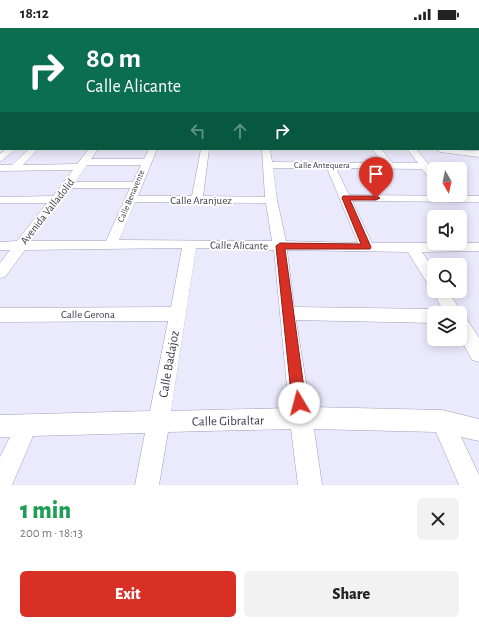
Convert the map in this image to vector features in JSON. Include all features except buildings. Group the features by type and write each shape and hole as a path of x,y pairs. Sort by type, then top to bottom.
{"street":[{"path":"0,159 11,150"},
{"path":"15,167 33,150"},
{"name":"Avenida Valladolid","path":"0,273 93,150"},
{"name":"Calle Benavente","path":"111,244 137,185 145,162 152,150"},
{"path":"197,200 205,150"},
{"path":"377,150 390,166"},
{"path":"412,150 427,169"},
{"path":"450,150 479,153"},
{"path":"267,157 271,200 280,246 287,313 310,485"},
{"name":"Calle Antequera","path":"267,157 330,165 424,166"},
{"path":"0,168 145,162"},
{"path":"330,165 367,247"},
{"path":"67,185 137,185"},
{"path":"346,198 427,197"},
{"path":"467,198 479,199"},
{"path":"0,200 55,199"},
{"name":"Calle Aranjuez","path":"130,199 271,200"},
{"name":"Calle Alicante","path":"0,246 190,244 412,248 479,247"},
{"name":"Calle Badajoz","path":"147,485 176,314 190,244"},
{"path":"412,248 427,271"},
{"path":"287,313 427,316"},
{"name":"Calle Gerona","path":"0,315 176,314"},
{"path":"467,334 479,354"},
{"name":"Calle Gibraltar","path":"0,426 26,427 158,421 301,418 442,421 479,430"},
{"path":"442,421 471,485"},
{"path":"0,484 26,427"}],"route":[{"path":"299,403 280,246 367,247 346,198 376,198"}]}
